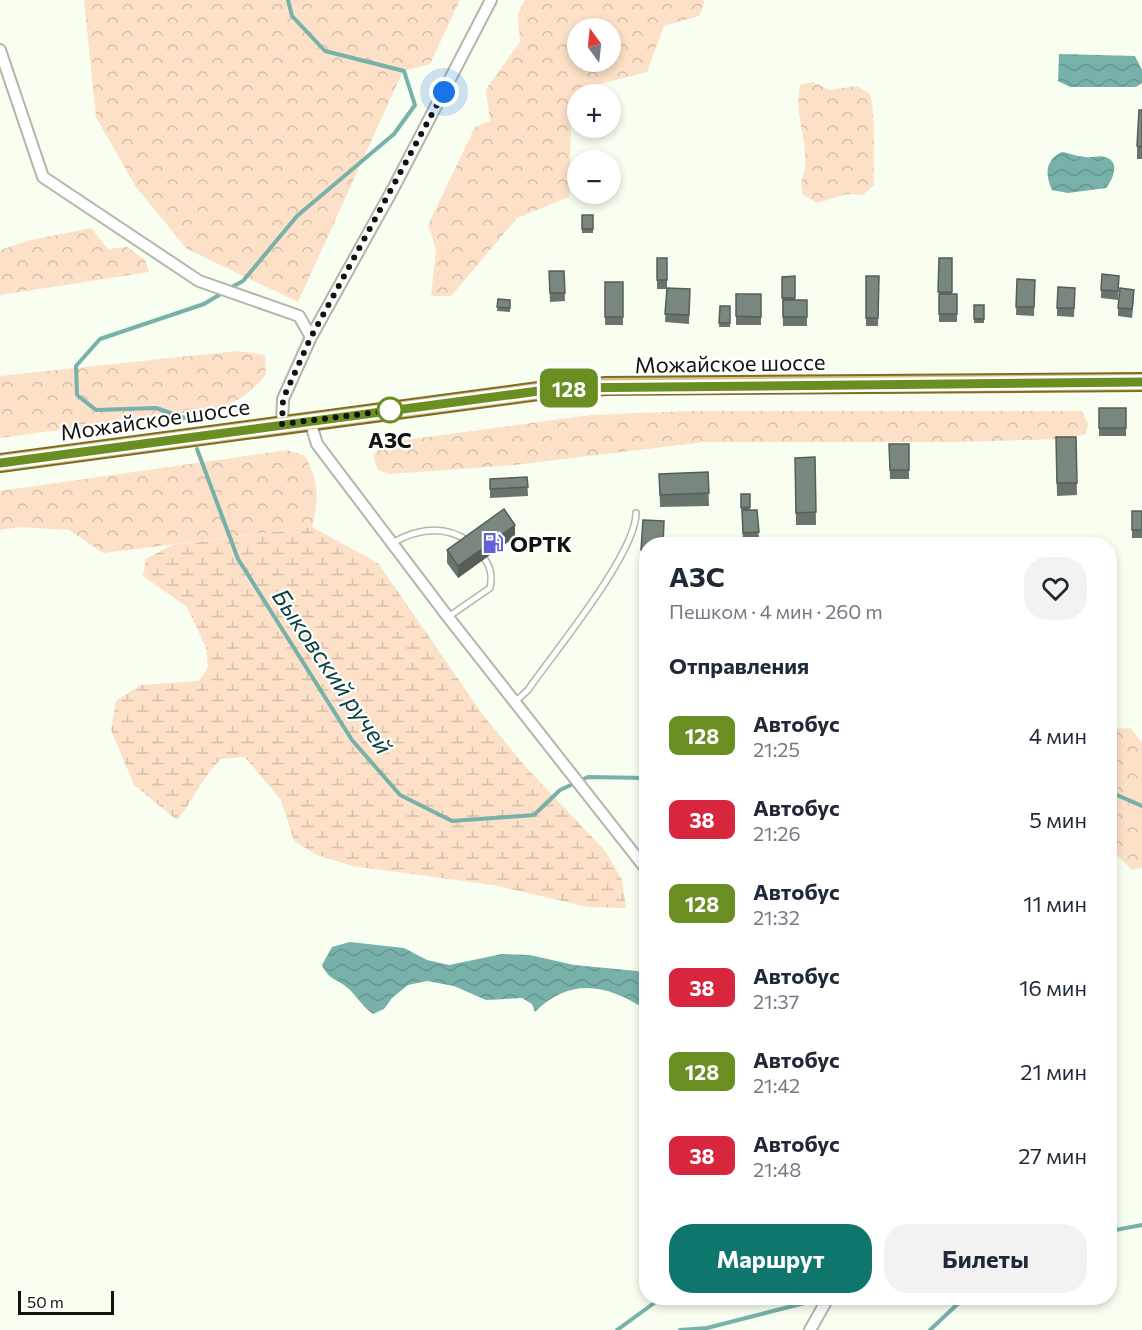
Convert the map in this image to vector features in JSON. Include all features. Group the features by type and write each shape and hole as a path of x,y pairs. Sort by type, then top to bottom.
{"main road":[{"name":"Можайское шоссе","path":"0,463 282,424 577,387 1142,382"}],"street":[{"path":"282,424 283,399 311,337 393,189 491,0"},
{"path":"0,50 43,177 199,281 299,316 311,337"},
{"path":"310,421 318,444 392,543 639,859"},
{"path":"810,1330 824,1305"}],"lane":[{"path":"515,702 528,690 605,580 634,531 636,513"},
{"path":"392,543 406,535 434,529 450,532 473,544"},
{"path":"448,617 490,588 492,578 490,568 479,551"}],"green space":[{"path":"84,0 460,0 430,64 403,71 298,302 187,249 136,187 96,117"},
{"path":"525,0 705,0 699,16 664,26 647,72 600,84 567,84 567,138 571,138 570,150 567,150 567,198 517,218 451,296 431,296 436,250 428,225 475,127 490,121 486,89 520,42 518,14"},
{"path":"814,82 829,90 857,86 870,94 874,126 874,185 863,195 847,194 818,203 803,195 801,183 805,167 805,147 799,106 800,85"},
{"path":"91,228 108,249 127,247 145,260 149,272 0,295 0,250 31,240"},
{"path":"237,351 265,355 266,375 242,397 223,407 202,412 0,438 0,376"},
{"path":"693,411 1082,411 1088,424 1086,434 1063,439 956,442 704,442 515,465 389,474 378,470 373,456 383,443 591,415"},
{"path":"288,450 305,456 313,474 317,499 312,527 103,553 69,530 20,527 0,530 0,491"},
{"path":"312,527 378,563 483,715 524,765 606,852 622,880 626,908 588,907 493,885 353,866 317,855 294,841 281,800 245,757 221,759 177,820 134,785 111,730 116,701 141,685 199,681 208,668 206,648 187,607 143,576 146,559 172,545"},
{"path":"1131,728 1142,743 1142,867 1132,870 1117,855 1117,729"}],"water":[{"path":"1059,54 1135,56 1142,70 1142,83 1136,87 1070,87 1058,81"},
{"path":"1062,152 1083,157 1103,156 1110,159 1113,162 1114,171 1109,185 1106,188 1068,193 1052,190 1048,168 1052,159"},
{"path":"350,942 404,948 427,960 449,965 502,954 530,955 574,965 637,971 639,972 639,1006 617,994 589,988 562,993 535,1012 532,1004 522,998 486,1000 454,986 427,981 408,985 392,998 384,1009 373,1014 346,986 331,977 322,965 332,947"}],"building":[{"path":"1139,110 1142,110 1142,147 1137,146"},
{"path":"582,215 593,215 593,229 582,229"},
{"path":"657,258 667,258 667,280 657,280"},
{"path":"939,258 952,258 952,292 938,292"},
{"path":"549,271 564,271 565,293 550,293"},
{"path":"1102,274 1119,276 1118,291 1101,290"},
{"path":"795,276 795,298 782,298 782,277"},
{"path":"866,276 879,276 878,318 866,318"},
{"path":"1017,279 1035,280 1034,307 1016,307"},
{"path":"605,282 623,282 623,317 605,317"},
{"path":"1058,287 1075,288 1074,308 1057,308"},
{"path":"667,288 690,289 689,315 665,314"},
{"path":"1120,288 1134,290 1132,309 1118,308"},
{"path":"736,294 761,294 761,317 736,316"},
{"path":"939,294 957,294 957,314 939,314"},
{"path":"498,299 510,300 510,308 497,307"},
{"path":"783,300 807,300 807,317 783,317"},
{"path":"974,305 984,305 984,319 974,319"},
{"path":"720,306 730,306 730,323 719,323"},
{"path":"1099,408 1126,408 1126,428 1099,428"},
{"path":"1056,437 1076,437 1077,483 1057,483"},
{"path":"889,444 909,444 909,470 890,470"},
{"path":"815,457 816,512 796,513 795,458"},
{"path":"708,472 709,493 660,495 659,474"},
{"path":"527,477 528,487 490,489 490,479"},
{"path":"741,494 750,494 750,507 741,508"},
{"path":"504,509 515,525 458,566 447,550"},
{"path":"742,510 757,510 759,532 743,533"},
{"path":"1132,511 1142,511 1142,530 1132,530"},
{"path":"643,520 664,521 663,537 642,537"}],"waterway":[{"name":"Быковский ручей","path":"230,288 243,281 297,216 394,134 415,105 404,71 325,51 292,16 288,0"},
{"name":"Быковский ручей","path":"191,420 156,408 96,410 77,395 76,366 100,339 204,304 224,292"},
{"name":"Быковский ручей","path":"197,449 238,559 352,740 400,795 452,821 534,815 560,790 588,777 639,778"},
{"name":"Быковский ручей","path":"1117,795 1142,806"},
{"path":"1117,1230 1142,1225"},
{"path":"617,1330 651,1305"},
{"path":"680,1330 707,1328 797,1305"},
{"path":"930,1330 957,1305"}],"bus line":[{"name":"128","path":"0,463 561,388 1142,382"}],"place":[{"name":"АЗС","path":"390,410"},
{"name":"ОРТК","path":"493,543"}],"route":[{"path":"390,410 395,410 282,424 281,407 311,337 444,92"}]}
